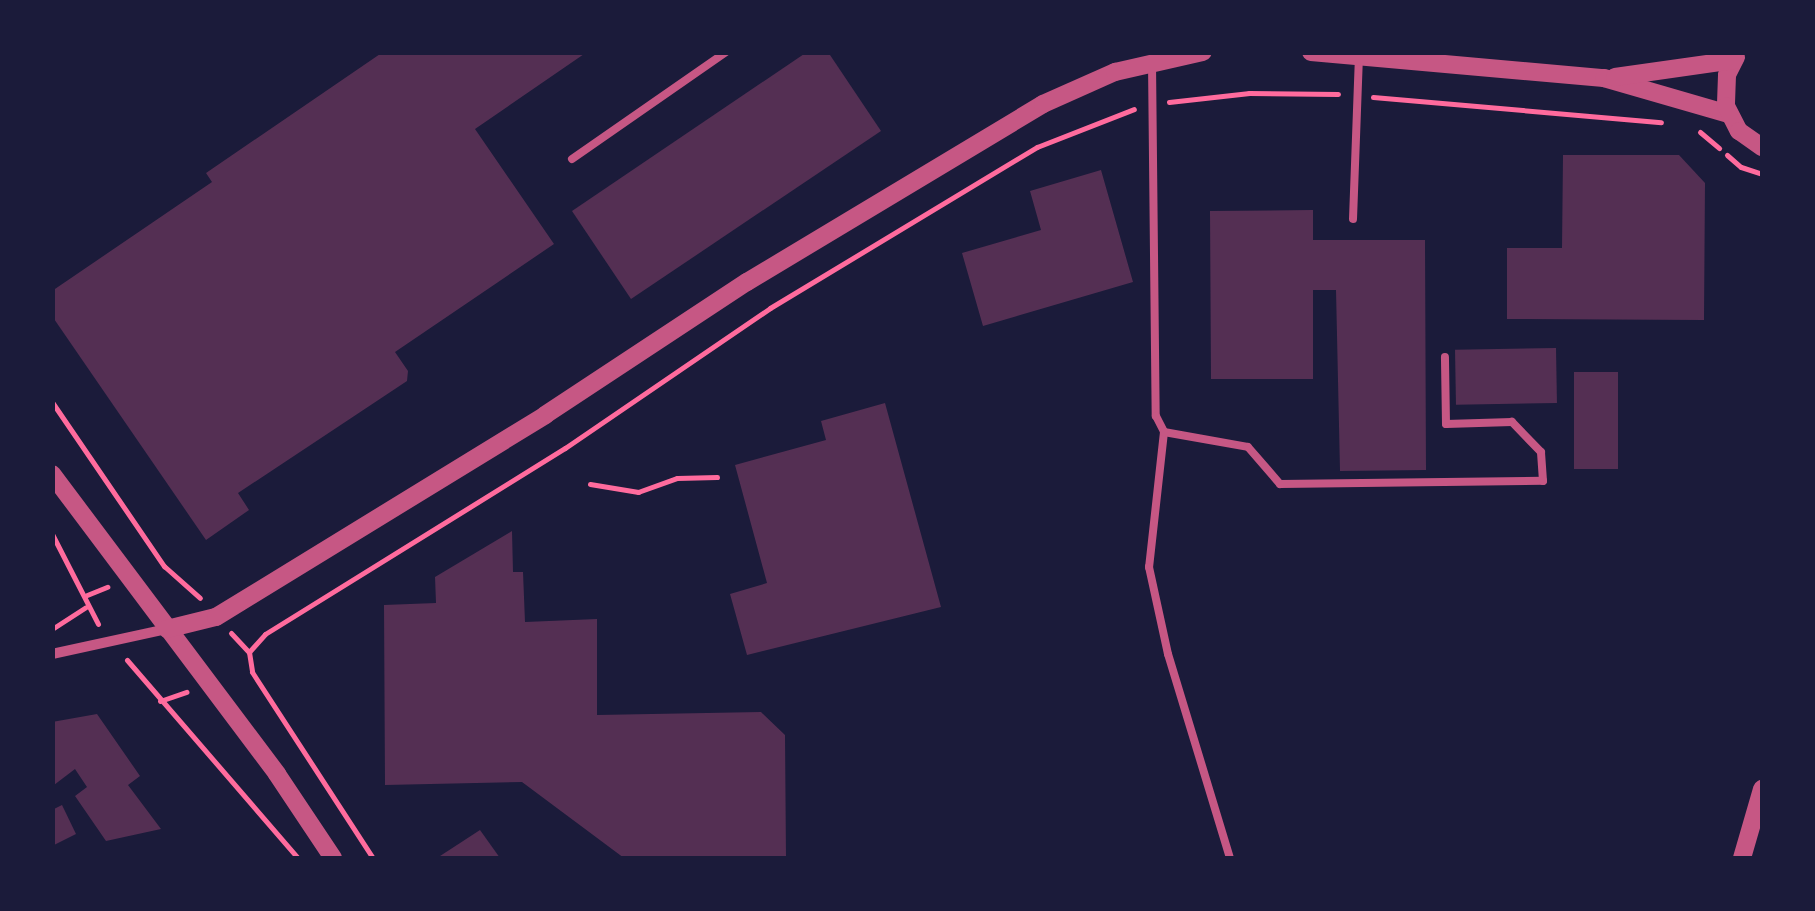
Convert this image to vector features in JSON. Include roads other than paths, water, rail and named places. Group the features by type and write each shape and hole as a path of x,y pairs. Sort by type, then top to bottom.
{"street":[{"path":"52,654 216,617 545,415 746,282 1043,104 1096,78 1203,52"},
{"path":"1311,52 1604,78 1729,114 1759,145 1756,168"},
{"path":"1604,78 1737,56 1724,91 1729,114"},
{"path":"52,474 277,774 333,858"},
{"path":"1742,858 1762,788"}],"lane":[{"path":"572,160 726,52"},
{"path":"1353,218 1359,57"},
{"path":"1152,62 1156,416 1164,432 1149,567 1168,654 1230,858"},
{"path":"1164,432 1248,447 1280,484 1543,481 1540,452 1512,422 1446,424 1445,356"}]}
